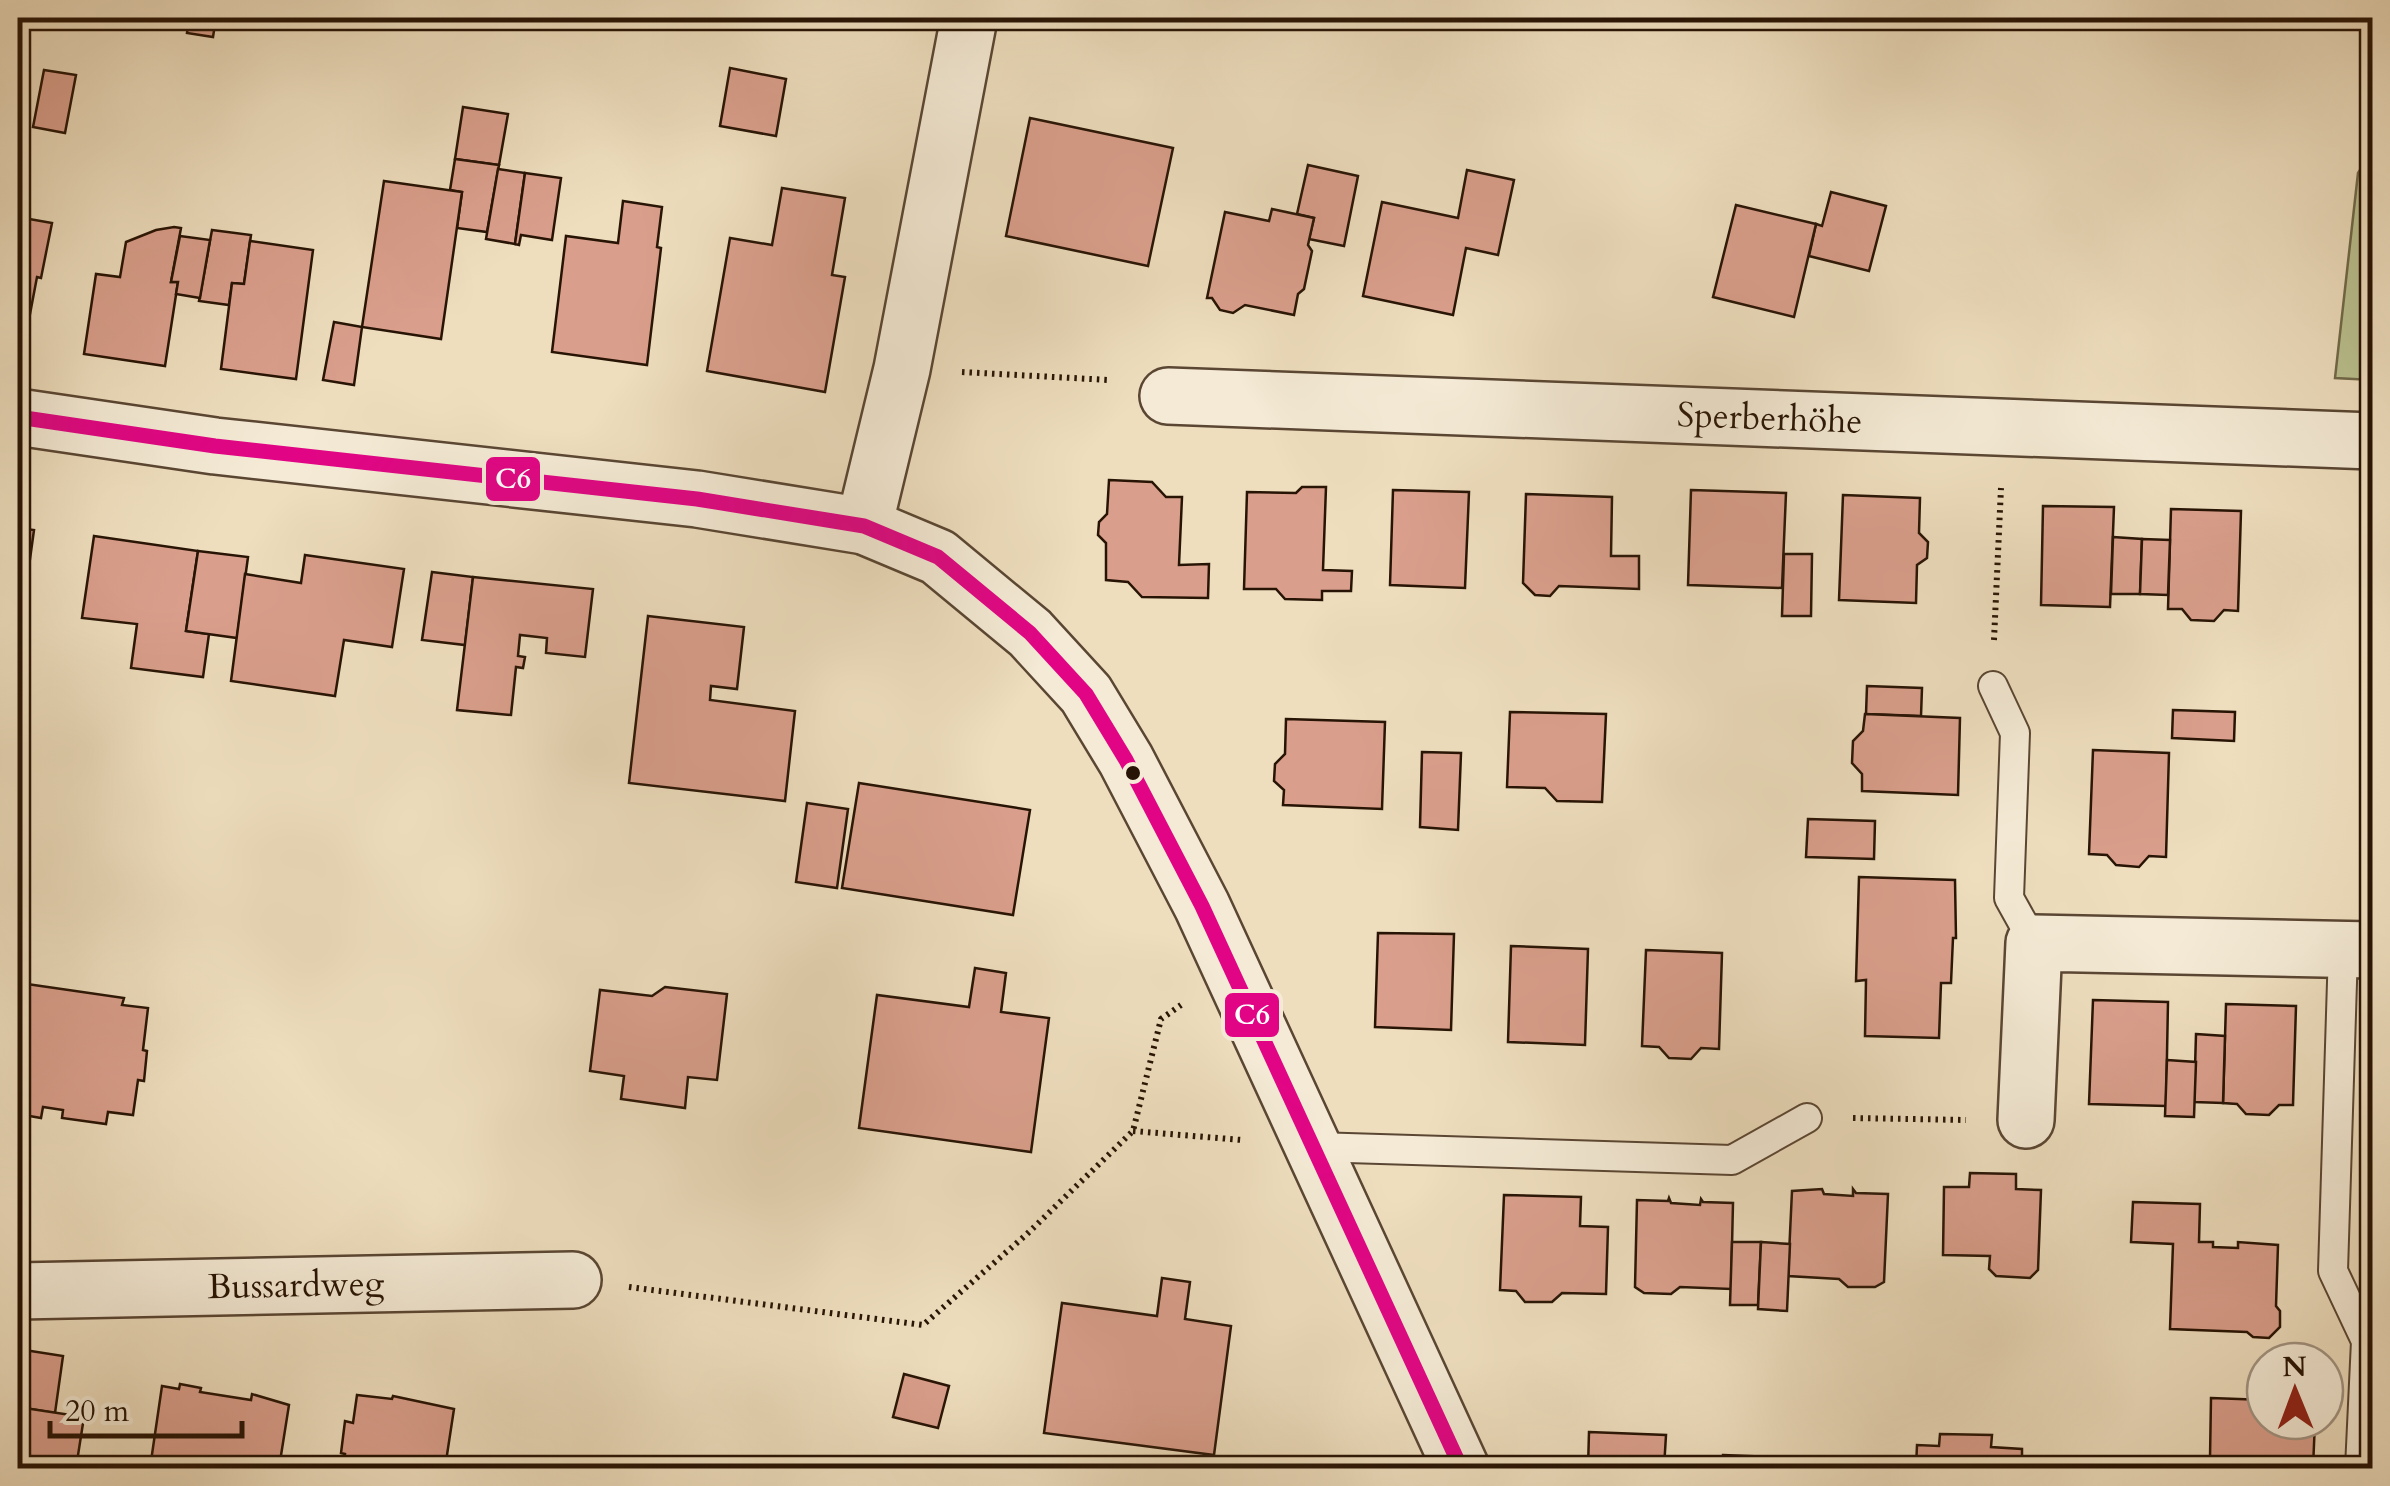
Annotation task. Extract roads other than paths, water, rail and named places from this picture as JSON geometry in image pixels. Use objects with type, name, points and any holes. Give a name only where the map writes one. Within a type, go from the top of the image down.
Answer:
[{"type":"street","points":[[864,526],[902,369],[970,18]]},
{"type":"street","name":"Sperberhöhe","points":[[1168,396],[2372,441]]},
{"type":"street","points":[[18,417],[214,446],[697,499],[864,526],[938,557],[1030,633],[1086,694],[1135,776],[1232,970],[1461,1468]]},
{"type":"street","points":[[2026,1120],[2034,944],[2358,950]]},
{"type":"street","name":"Bussardweg","points":[[18,1291],[573,1280]]},
{"type":"lane","points":[[1992,686],[2015,733],[2009,898],[2034,944]]},
{"type":"lane","points":[[2358,950],[2333,1270],[2366,1342],[2360,1468]]},
{"type":"lane","points":[[1315,1147],[1732,1160],[1807,1118]]}]
